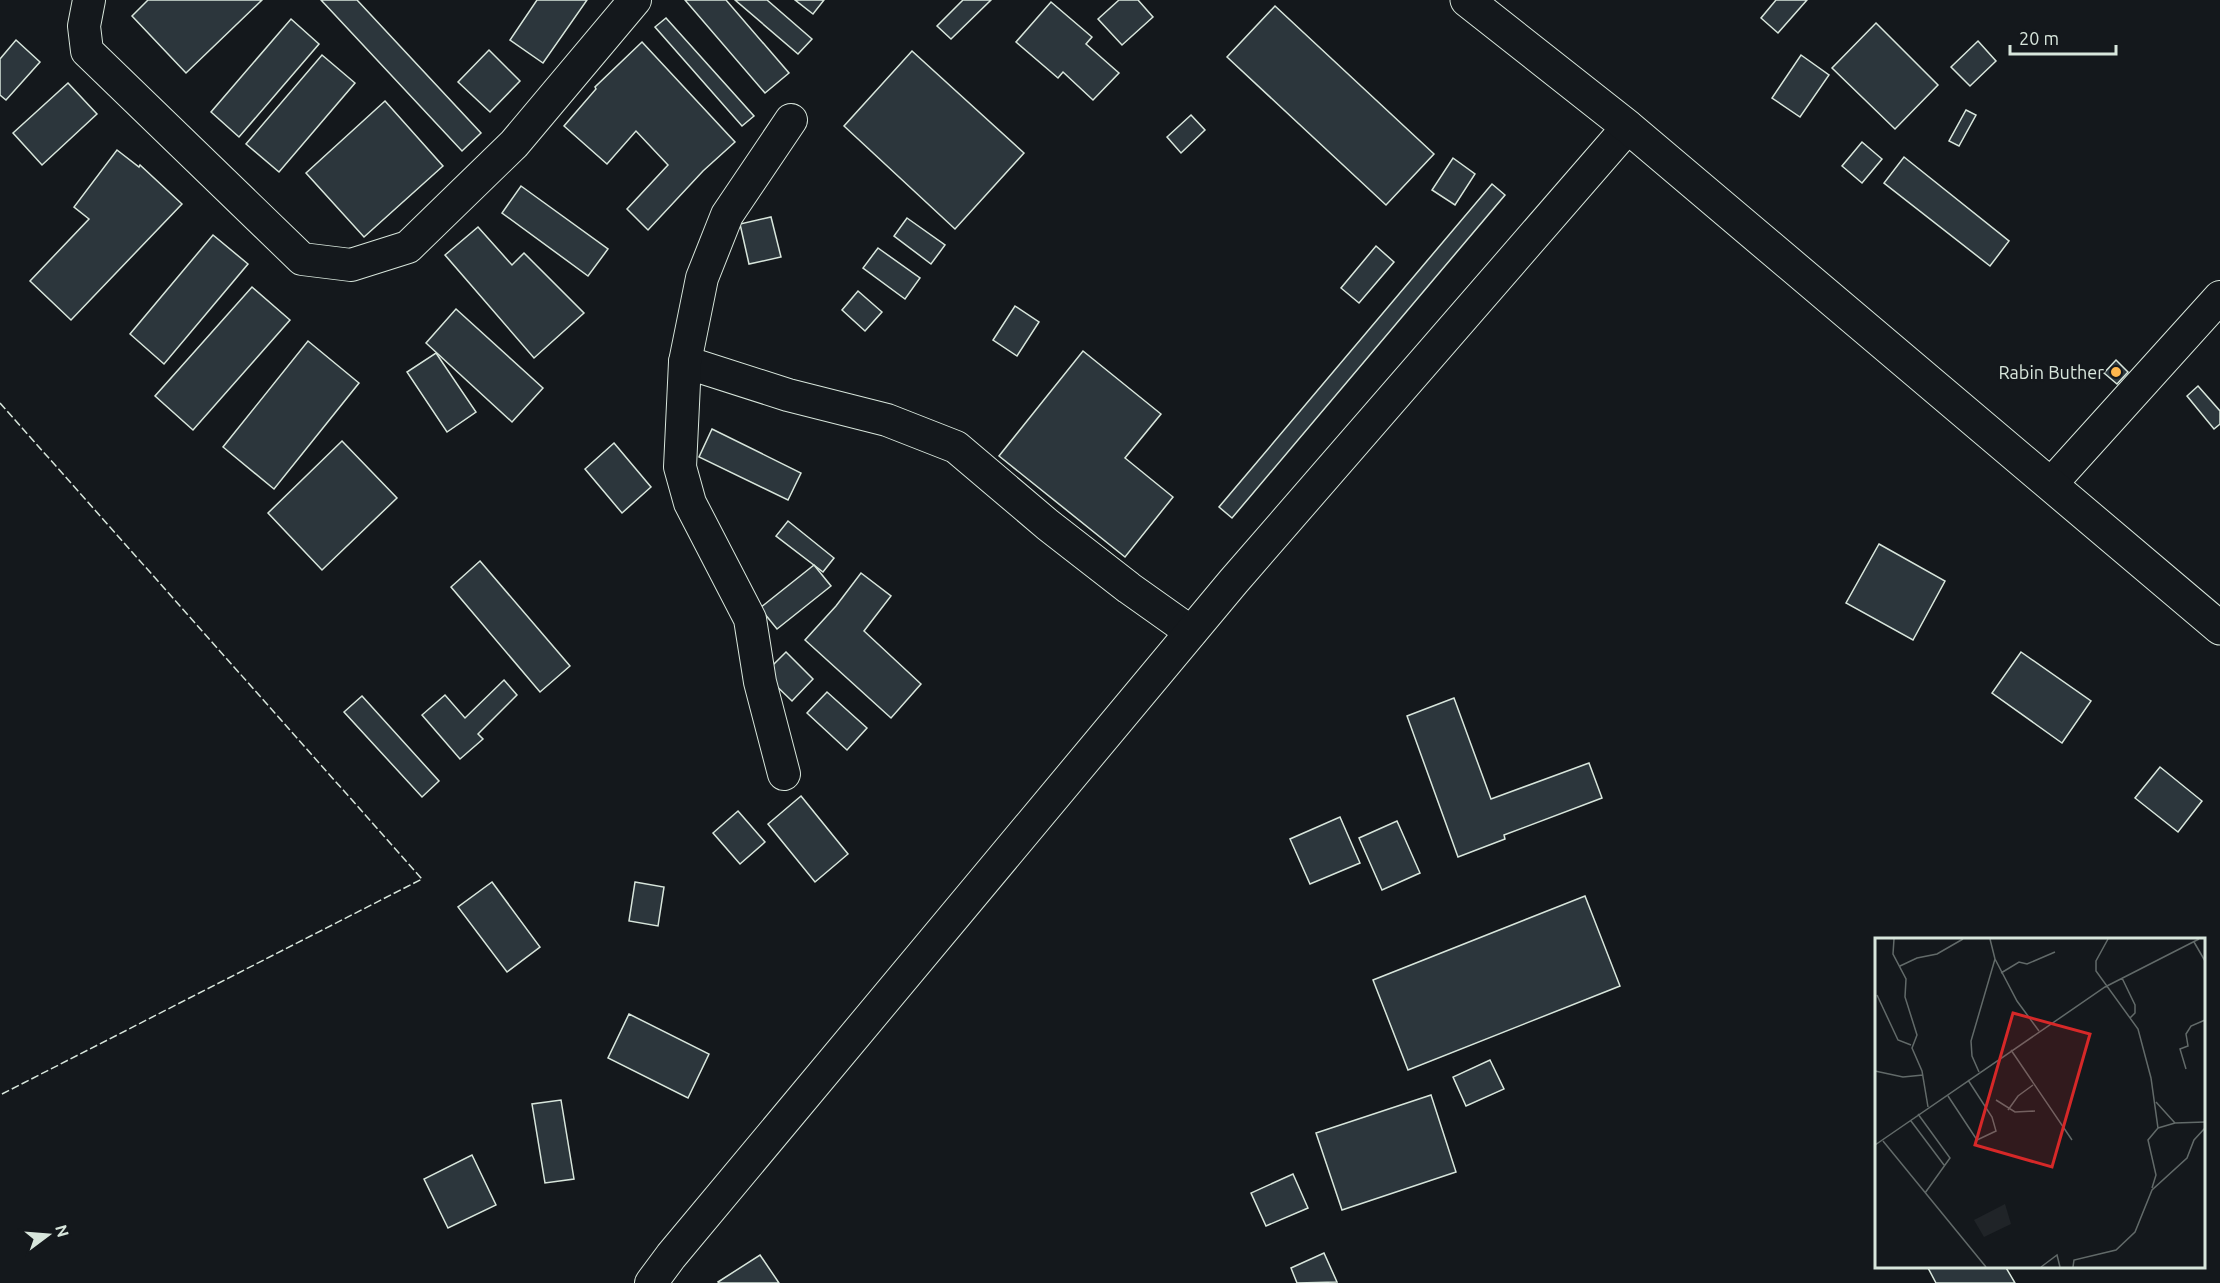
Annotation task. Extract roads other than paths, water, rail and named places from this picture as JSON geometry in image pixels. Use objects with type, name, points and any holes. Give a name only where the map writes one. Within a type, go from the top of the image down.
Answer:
[{"type":"main road","points":[[1467,0],[1628,127],[2220,628]]},
{"type":"street","points":[[89,0],[84,26],[87,51],[302,259],[351,265],[408,247],[514,144],[635,0]]},
{"type":"street","points":[[784,774],[760,682],[750,619],[690,503],[680,467],[685,362],[702,278],[727,215],[791,120]]},
{"type":"street","points":[[651,1283],[1191,632],[1628,127]]},
{"type":"street","points":[[2051,484],[2220,297]]},
{"type":"street","points":[[685,362],[788,395],[887,420],[956,447],[1048,525],[1129,588],[1191,632]]},
{"type":"place","name":"Rabin Buther","points":[[2116,372]]}]
